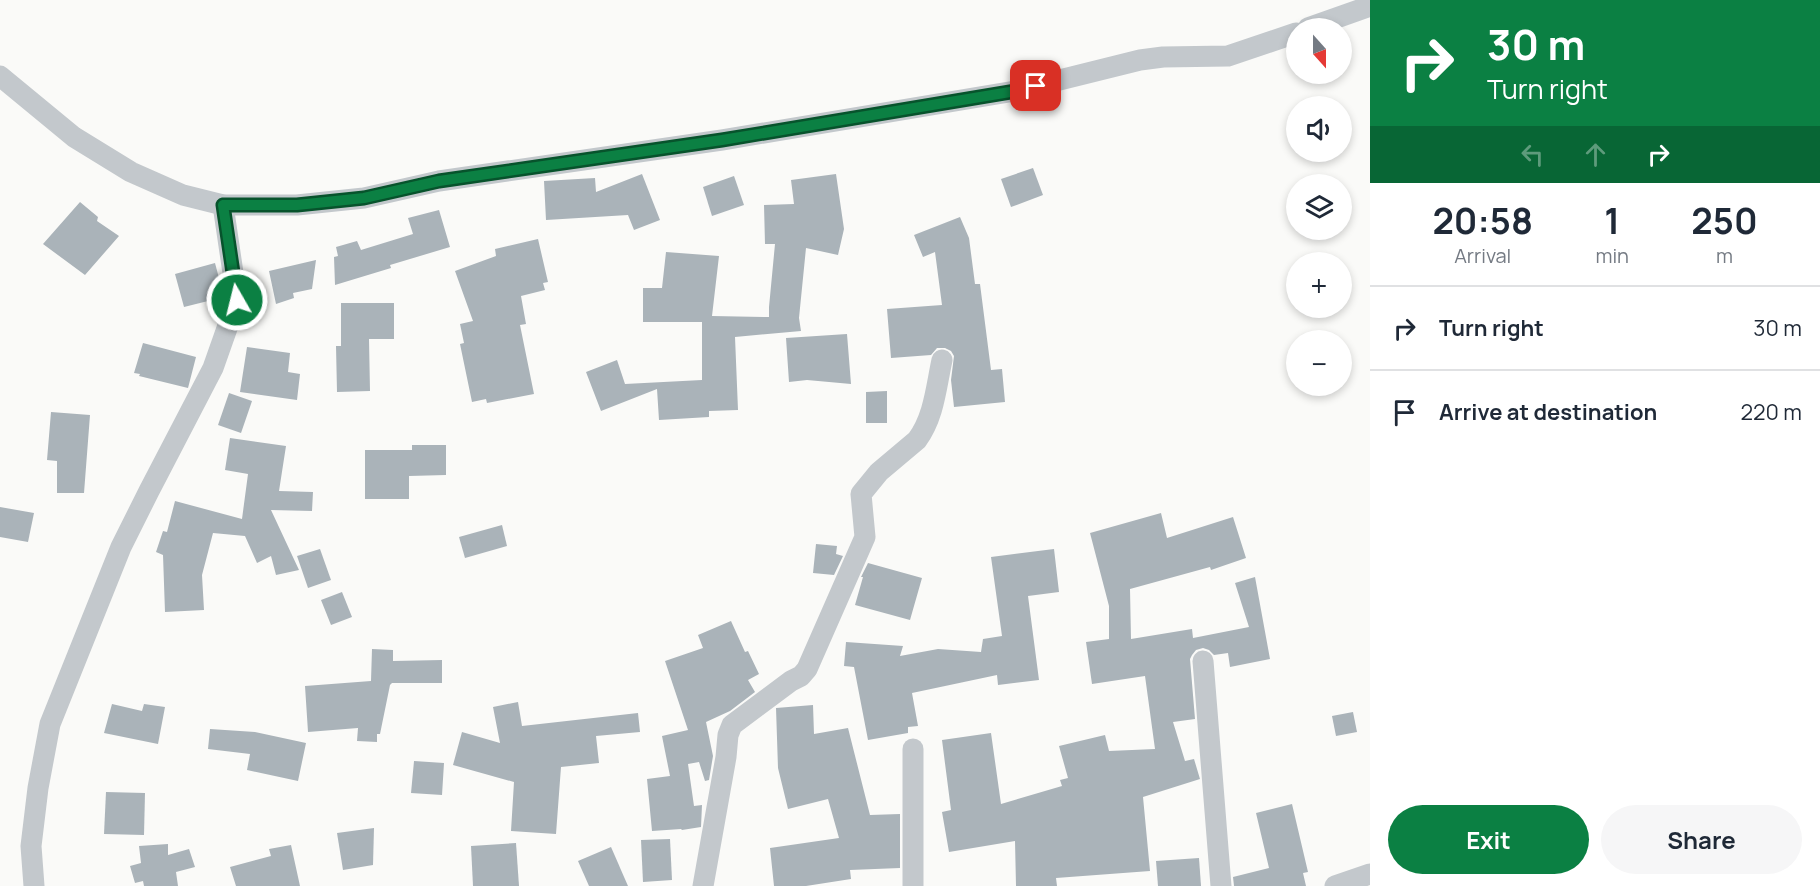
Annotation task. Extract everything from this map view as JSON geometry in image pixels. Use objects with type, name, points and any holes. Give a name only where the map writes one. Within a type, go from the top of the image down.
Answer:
[{"type":"street","points":[[1336,18],[1370,6]]},
{"type":"street","points":[[0,76],[74,137],[131,172],[183,195],[223,205],[297,205],[364,198],[439,181],[722,140],[1016,91],[1140,60],[1163,57],[1227,56],[1286,36]]},
{"type":"street","points":[[34,886],[31,846],[38,788],[50,724],[122,547],[153,481],[213,368],[237,300],[223,205]]},
{"type":"street","points":[[703,886],[728,735],[732,725],[801,676],[807,669],[865,537],[861,495],[879,472],[921,434],[931,412],[942,360]]},
{"type":"street","points":[[1203,661],[1221,886]]},
{"type":"street","points":[[913,749],[913,886]]},
{"type":"street","points":[[1335,886],[1370,874]]},
{"type":"building","points":[[1033,168],[1043,195],[1011,207],[1001,179]]},
{"type":"building","points":[[642,174],[660,220],[634,230],[628,215],[546,220],[544,181],[595,178],[596,192]]},
{"type":"building","points":[[836,174],[844,229],[838,255],[806,248],[799,318],[801,331],[735,337],[738,410],[709,411],[709,417],[659,420],[657,389],[601,411],[586,372],[617,360],[625,384],[702,380],[702,322],[643,322],[643,288],[662,288],[666,252],[719,256],[712,316],[769,317],[775,244],[765,244],[764,205],[794,204],[791,180]]},
{"type":"building","points":[[734,176],[744,205],[712,216],[703,187]]},
{"type":"building","points":[[80,202],[98,217],[97,221],[119,236],[85,275],[43,244]]},
{"type":"building","points":[[439,210],[450,247],[335,285],[334,257],[338,256],[336,247],[357,241],[361,250],[413,234],[408,218]]},
{"type":"building","points":[[960,217],[969,238],[975,284],[980,284],[991,370],[1002,369],[1005,402],[954,407],[951,380],[954,356],[945,348],[937,348],[931,355],[891,358],[887,309],[942,305],[935,252],[923,257],[914,235]]},
{"type":"building","points":[[538,239],[548,282],[543,283],[545,290],[521,296],[526,324],[520,325],[534,394],[487,403],[486,399],[472,402],[460,344],[464,343],[460,324],[473,321],[455,271],[496,256],[495,249]]},
{"type":"building","points":[[316,260],[312,289],[293,293],[294,298],[276,304],[269,271]]},
{"type":"building","points":[[215,263],[224,297],[184,307],[175,274]]},
{"type":"building","points":[[341,303],[394,303],[394,339],[369,339],[370,391],[337,392],[336,346],[341,346]]},
{"type":"building","points":[[847,334],[851,384],[807,380],[789,382],[786,338]]},
{"type":"building","points":[[143,343],[196,357],[188,388],[134,373]]},
{"type":"building","points":[[247,347],[290,353],[288,372],[300,374],[297,400],[240,392]]},
{"type":"building","points":[[887,391],[887,423],[866,423],[866,392]]},
{"type":"building","points":[[229,393],[252,401],[241,433],[218,425]]},
{"type":"building","points":[[51,412],[90,415],[84,493],[57,493],[57,461],[47,460]]},
{"type":"building","points":[[230,438],[286,446],[279,491],[313,492],[312,511],[271,510],[299,570],[276,575],[271,556],[257,563],[245,536],[213,533],[202,575],[204,610],[165,612],[163,555],[156,552],[163,531],[167,532],[175,501],[242,519],[248,474],[225,470]]},
{"type":"building","points":[[412,445],[446,445],[446,475],[409,476],[409,499],[365,499],[365,450],[412,450]]},
{"type":"building","points":[[0,507],[34,513],[28,542],[0,537]]},
{"type":"building","points":[[1161,513],[1167,538],[1233,517],[1246,558],[1211,570],[1210,567],[1130,589],[1131,639],[1192,629],[1193,638],[1249,627],[1235,583],[1255,577],[1270,659],[1230,667],[1228,653],[1214,655],[1203,648],[1196,650],[1192,655],[1190,659],[1195,719],[1173,722],[1185,761],[1194,759],[1200,779],[1143,797],[1150,871],[1056,878],[1057,886],[1016,886],[1015,841],[949,852],[942,812],[951,810],[942,740],[991,733],[1001,804],[1062,786],[1060,780],[1068,778],[1059,746],[1105,735],[1109,751],[1155,749],[1145,676],[1092,684],[1086,642],[1109,639],[1109,606],[1090,533]]},
{"type":"building","points":[[502,525],[507,546],[465,558],[459,537]]},
{"type":"building","points":[[816,544],[837,546],[836,554],[843,556],[834,575],[813,573]]},
{"type":"building","points":[[320,549],[331,580],[308,588],[297,556]]},
{"type":"building","points":[[1054,549],[1059,592],[1028,596],[1039,680],[998,685],[997,675],[912,693],[918,726],[908,727],[908,733],[868,740],[854,667],[844,666],[846,642],[903,646],[900,656],[938,649],[981,652],[983,639],[1002,636],[991,557]]},
{"type":"building","points":[[868,563],[922,578],[910,620],[855,605],[863,577],[861,577]]},
{"type":"building","points":[[342,592],[352,617],[331,625],[321,600]]},
{"type":"building","points":[[731,621],[745,652],[748,651],[759,674],[748,680],[755,692],[730,711],[706,722],[713,756],[709,780],[705,781],[699,762],[688,764],[694,806],[702,805],[701,827],[652,831],[647,779],[670,776],[662,736],[688,730],[665,661],[703,648],[698,635]]},
{"type":"building","points":[[372,649],[393,650],[393,661],[442,660],[442,683],[392,683],[380,734],[377,734],[377,742],[357,741],[358,728],[308,732],[305,686],[371,681]]},
{"type":"building","points":[[518,702],[522,726],[638,713],[640,732],[596,736],[599,763],[561,767],[556,834],[511,831],[514,782],[453,765],[462,732],[500,743],[493,707]]},
{"type":"building","points":[[112,704],[142,711],[144,704],[165,707],[158,744],[104,733]]},
{"type":"building","points":[[813,705],[814,734],[848,728],[870,815],[900,814],[900,868],[850,870],[851,879],[806,886],[774,886],[770,848],[839,838],[828,799],[788,809],[778,768],[776,708]]},
{"type":"building","points":[[1353,712],[1357,732],[1336,736],[1332,716]]},
{"type":"building","points":[[210,729],[255,732],[306,743],[298,781],[247,770],[250,754],[208,749]]},
{"type":"building","points":[[414,761],[444,763],[442,795],[411,793]]},
{"type":"building","points":[[106,792],[145,793],[144,835],[104,834]]},
{"type":"building","points":[[1292,804],[1308,872],[1303,873],[1306,886],[1234,886],[1233,877],[1269,868],[1256,813]]},
{"type":"building","points":[[374,828],[373,865],[343,870],[337,833]]},
{"type":"building","points":[[670,839],[672,880],[643,882],[641,840]]},
{"type":"building","points":[[516,843],[519,886],[473,886],[471,846]]},
{"type":"building","points":[[168,844],[168,855],[189,849],[195,867],[176,872],[178,886],[144,886],[143,881],[135,883],[130,866],[141,863],[139,846]]},
{"type":"building","points":[[291,845],[300,886],[236,886],[230,867],[271,856],[269,849]]},
{"type":"building","points":[[611,847],[628,886],[589,886],[578,861]]},
{"type":"building","points":[[1199,858],[1201,886],[1158,886],[1156,861]]},
{"type":"route","points":[[237,300],[223,205],[297,205],[364,198],[439,181],[722,140],[1036,86]]}]
